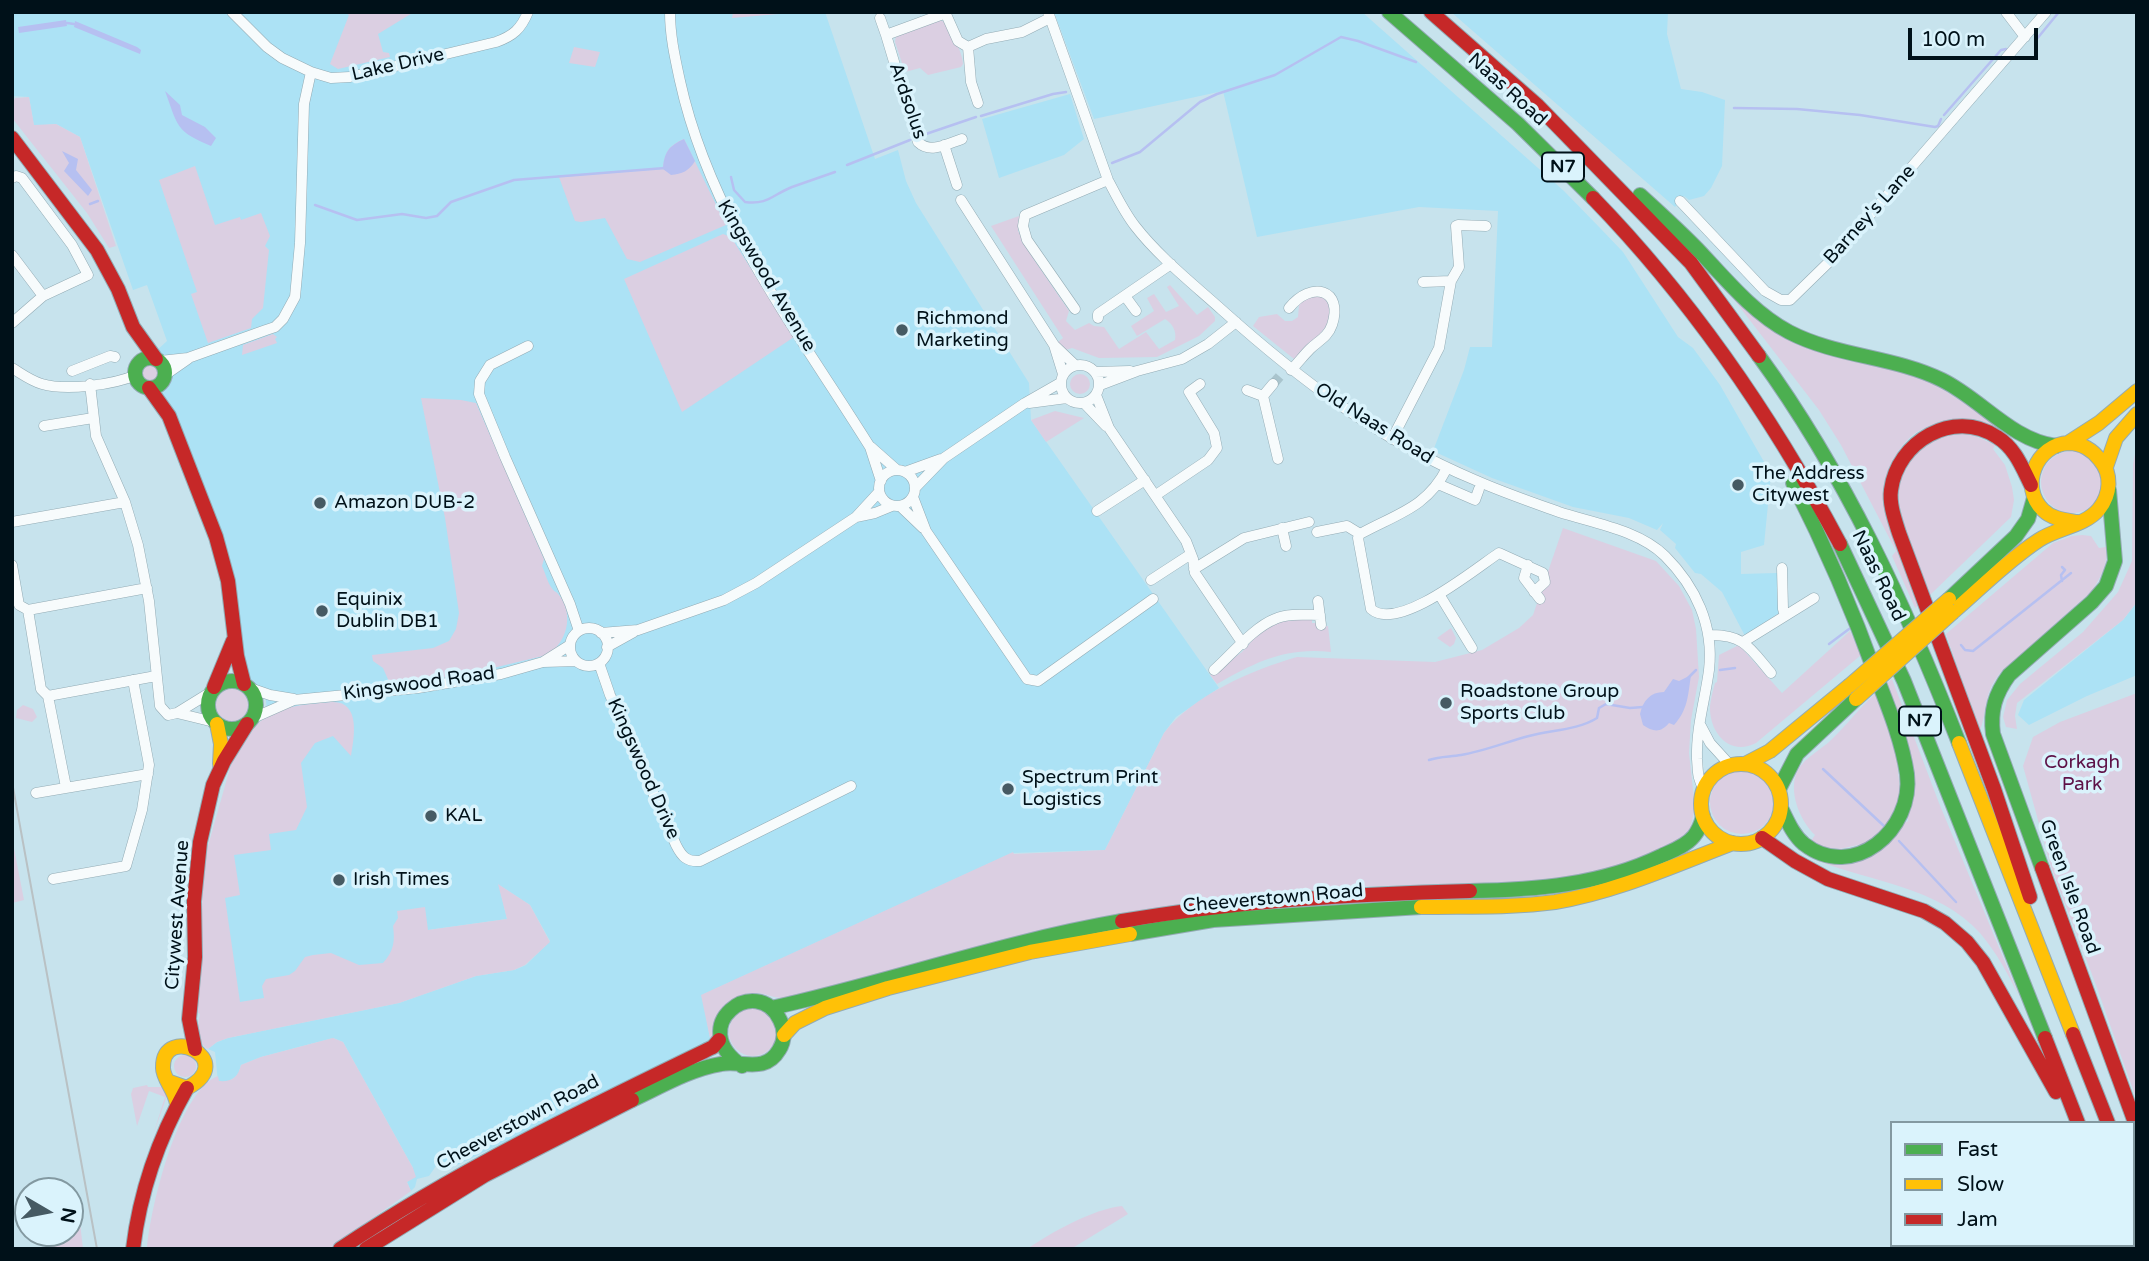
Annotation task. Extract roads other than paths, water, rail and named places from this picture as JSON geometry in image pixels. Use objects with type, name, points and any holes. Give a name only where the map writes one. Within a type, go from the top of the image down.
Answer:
[{"type":"main road","name":"Naas Road","points":[[1389,12],[1514,120],[1576,181],[1664,279],[1763,413],[1828,520],[1893,651],[2075,1121]]},
{"type":"main road","name":"Naas Road","points":[[1432,12],[1537,105],[1691,263],[1793,403],[1856,509],[1937,687],[2107,1121]]},
{"type":"main road","name":"N7","points":[[1537,105],[1671,221],[1741,295],[1778,325],[1822,347],[1938,379],[1972,398],[2026,439],[2042,445],[2062,445]]},
{"type":"main road","points":[[12,138],[97,250],[158,373],[169,416],[216,537],[228,581],[234,636],[246,686],[256,703],[249,722],[229,729],[216,723],[207,707],[234,636]]},
{"type":"main road","points":[[133,327],[136,372],[140,384],[158,373]]},
{"type":"main road","name":"N7","points":[[1713,345],[1781,460],[1828,552],[1882,692],[1905,768],[1908,790],[1905,809],[1899,821],[1879,844],[1861,854],[1837,856],[1813,849],[1793,833],[1782,808]]},
{"type":"main road","points":[[136,372],[144,359],[158,373]]},
{"type":"main road","points":[[1951,606],[2016,537],[2028,519],[2035,466],[2047,451],[2106,419],[2137,391]]},
{"type":"main road","points":[[2106,467],[2113,440],[2137,414]]},
{"type":"main road","name":"N7","points":[[2032,491],[2013,452],[1998,439],[1977,429],[1951,427],[1925,434],[1917,440],[1895,470],[1891,491],[1899,533],[1994,789],[2091,1081]]},
{"type":"main road","points":[[1745,764],[1766,772],[1779,789],[1782,808],[1775,826],[1762,838],[1743,844],[1732,843],[1712,831],[1703,817],[1701,805],[1704,789],[1714,774],[1730,765],[1745,764],[1758,759],[1770,751],[1853,692],[1951,606],[2037,540],[2100,509],[2109,490],[2106,467],[2091,449],[2062,445]]},
{"type":"main road","name":"Green Isle Road","points":[[2109,490],[2115,561],[2106,586],[2092,602],[2009,676],[1999,688],[1991,718],[1993,734],[2134,1121]]},
{"type":"main road","points":[[2032,491],[2040,509],[2051,517],[2063,522],[2094,523],[2112,536]]},
{"type":"main road","points":[[212,691],[222,682],[230,681],[246,686]]},
{"type":"main road","points":[[1779,789],[1797,754],[1853,692]]},
{"type":"main road","name":"Citywest Avenue","points":[[195,1049],[189,1038],[188,1025],[195,961],[194,900],[205,816],[220,768],[249,722]]},
{"type":"main road","name":"Citywest Avenue","points":[[216,723],[221,744],[220,768]]},
{"type":"main road","name":"Cheeverstown Road","points":[[340,1249],[420,1197],[489,1158],[560,1120],[713,1047],[719,1040],[723,1018],[739,1004],[750,1001],[771,1008],[821,997],[1003,946],[1217,905],[1387,893],[1546,888],[1588,880],[1622,872],[1676,849],[1693,837],[1703,817]]},
{"type":"main road","name":"N7","points":[[1762,838],[1795,861],[1828,879],[1924,911],[1945,923],[1967,942],[1983,962],[2075,1121]]},
{"type":"main road","name":"Cheeverstown Road","points":[[366,1249],[439,1201],[540,1145],[703,1069],[732,1063],[760,1066],[776,1055],[782,1046],[784,1035],[795,1023],[825,1008],[888,988],[1030,952],[1213,920],[1415,907],[1554,902],[1592,894],[1656,873],[1732,843]]},
{"type":"main road","points":[[771,1008],[783,1024],[784,1035]]},
{"type":"main road","name":"Citywest Avenue","points":[[177,1047],[188,1025]]},
{"type":"main road","points":[[719,1040],[727,1056],[743,1066]]},
{"type":"main road","points":[[133,1249],[144,1185],[177,1104],[187,1088],[198,1083],[204,1072],[203,1059],[189,1046],[177,1047],[164,1059],[164,1074],[175,1091],[177,1104]]},
{"type":"main road","points":[[170,1082],[187,1088]]},
{"type":"street","name":"Lake Drive","points":[[232,12],[282,58],[311,72],[340,78],[496,43],[512,37],[528,12]]},
{"type":"street","name":"Kingswood Avenue","points":[[670,12],[671,38],[683,95],[716,193],[754,263],[870,447],[880,486]]},
{"type":"street","points":[[2006,12],[2025,37]]},
{"type":"street","name":"Barney's Lane","points":[[1680,201],[1765,291],[1775,298],[1790,300],[1830,261],[2046,12]]},
{"type":"street","points":[[886,35],[946,13],[958,41],[968,47]]},
{"type":"street","points":[[968,47],[986,39],[1021,32],[1049,15]]},
{"type":"street","name":"Old Naas Road","points":[[1049,15],[1108,180],[1134,225],[1171,264],[1287,371],[1392,439],[1447,468],[1559,512],[1620,531],[1662,553],[1692,587],[1709,635],[1709,671],[1696,746],[1699,781],[1704,789]]},
{"type":"street","name":"Ardsolus","points":[[880,18],[918,142],[924,148],[962,139]]},
{"type":"street","points":[[968,47],[971,82],[978,103]]},
{"type":"street","points":[[158,373],[188,358],[275,327],[291,308],[295,297],[300,243],[304,104],[311,72]]},
{"type":"street","name":"Ardsolus","points":[[944,145],[957,185]]},
{"type":"street","points":[[12,178],[22,178],[72,245],[88,275],[43,296],[12,323]]},
{"type":"street","points":[[1075,309],[1027,240],[1023,226],[1025,215],[1108,180]]},
{"type":"street","points":[[961,200],[1054,345],[1075,365],[1086,365],[1095,372],[1100,385],[1096,395],[1084,403],[1067,398],[1026,403]]},
{"type":"street","points":[[1392,439],[1439,348],[1451,281],[1459,267],[1455,226],[1486,226]]},
{"type":"street","points":[[12,256],[43,296]]},
{"type":"street","points":[[1098,317],[1098,314],[1171,264]]},
{"type":"street","points":[[1423,282],[1451,281]]},
{"type":"street","points":[[1287,371],[1329,332],[1334,314],[1332,299],[1328,294],[1315,290],[1298,296],[1289,308]]},
{"type":"street","points":[[1125,296],[1136,311]]},
{"type":"street","points":[[1100,385],[1137,371],[1182,359],[1208,344],[1236,322]]},
{"type":"street","points":[[1054,345],[1067,398]]},
{"type":"street","points":[[527,346],[490,365],[480,381],[479,394],[570,604],[579,631]]},
{"type":"street","points":[[72,371],[83,369],[110,356],[115,358]]},
{"type":"street","points":[[856,517],[908,503],[914,492],[944,458],[1062,378],[1075,365]]},
{"type":"street","points":[[12,368],[44,384],[59,387],[120,382],[136,372]]},
{"type":"street","points":[[83,369],[96,436],[125,502],[138,545],[147,588],[160,706],[168,715],[177,713],[212,691]]},
{"type":"street","points":[[1095,372],[1137,371]]},
{"type":"street","points":[[1156,495],[1208,460],[1217,448],[1214,433],[1189,392],[1200,384]]},
{"type":"street","points":[[1263,397],[1273,384]]},
{"type":"street","points":[[1247,390],[1263,397]]},
{"type":"street","points":[[1096,395],[1110,428],[1186,541],[1194,569],[1243,644]]},
{"type":"street","points":[[1263,397],[1278,459]]},
{"type":"street","points":[[1084,403],[1110,428]]},
{"type":"street","points":[[44,426],[93,418]]},
{"type":"street","name":"Kingswood Avenue","points":[[870,447],[901,471]]},
{"type":"street","points":[[638,630],[601,633],[591,628],[579,631],[571,639],[572,657],[587,666],[598,663],[603,659],[607,648],[638,630],[724,600],[756,583],[856,517],[880,486],[885,475],[944,458]]},
{"type":"street","points":[[1447,468],[1438,484],[1407,512],[1360,534],[1358,538],[1369,605],[1374,611],[1385,615],[1411,607],[1466,578],[1499,554],[1528,565],[1544,573],[1545,577],[1537,596],[1524,579],[1528,565]]},
{"type":"street","points":[[901,471],[912,478],[926,531]]},
{"type":"street","points":[[1097,511],[1145,480]]},
{"type":"street","points":[[1438,484],[1475,500],[1479,489]]},
{"type":"street","points":[[880,486],[883,500],[896,506],[926,531],[1027,679],[1038,681],[1153,599]]},
{"type":"street","points":[[12,522],[125,502]]},
{"type":"street","points":[[1194,569],[1244,538],[1309,522]]},
{"type":"street","points":[[1317,531],[1348,526],[1360,534]]},
{"type":"street","points":[[1282,528],[1286,546]]},
{"type":"street","points":[[1151,580],[1191,554]]},
{"type":"street","points":[[12,565],[19,605],[28,610],[147,588]]},
{"type":"street","points":[[1782,568],[1783,609],[1786,616]]},
{"type":"street","points":[[1439,594],[1472,648]]},
{"type":"street","points":[[1743,642],[1814,598]]},
{"type":"street","points":[[1214,670],[1262,626],[1275,618],[1287,615],[1320,620],[1318,601]]},
{"type":"street","points":[[28,610],[41,689],[48,696],[66,787]]},
{"type":"street","points":[[601,633],[607,648]]},
{"type":"street","points":[[1709,635],[1731,636],[1743,642],[1771,673]]},
{"type":"street","name":"Kingswood Road","points":[[543,662],[570,645]]},
{"type":"street","name":"Kingswood Road","points":[[246,686],[270,695],[294,699],[442,684],[501,674],[543,662],[576,661]]},
{"type":"street","name":"Kingswood Drive","points":[[598,663],[676,845],[687,860],[701,861],[851,786]]},
{"type":"street","points":[[48,696],[156,676]]},
{"type":"street","points":[[53,879],[126,866],[142,810],[149,765],[133,680]]},
{"type":"street","name":"Kingswood Road","points":[[249,722],[294,699]]},
{"type":"street","points":[[177,713],[216,723]]},
{"type":"street","points":[[1699,722],[1704,735],[1730,765]]},
{"type":"street","points":[[36,793],[148,774]]},
{"type":"waterway","points":[[2036,40],[2059,12]]},
{"type":"waterway","points":[[67,23],[74,24]]},
{"type":"waterway","points":[[1112,163],[1140,152],[1200,102],[1275,75],[1341,37],[1416,62]]},
{"type":"waterway","points":[[1944,115],[2001,50],[2006,49]]},
{"type":"waterway","points":[[981,116],[1066,92]]},
{"type":"waterway","points":[[1734,108],[1797,109],[1860,115],[1935,127],[1941,119]]},
{"type":"waterway","points":[[923,135],[976,117]]},
{"type":"waterway","points":[[847,165],[910,140]]},
{"type":"waterway","points":[[315,205],[357,220],[402,214],[426,218],[437,216],[451,202],[514,180],[665,168]]},
{"type":"waterway","points":[[731,177],[734,190],[745,202],[753,203],[765,201],[792,187],[835,172]]},
{"type":"waterway","points":[[90,204],[98,201]]},
{"type":"waterway","points":[[2062,567],[2065,570],[2061,575],[2062,581]]},
{"type":"waterway","points":[[1961,645],[1965,650],[1973,651],[2071,573]]},
{"type":"waterway","points":[[1829,644],[1849,629]]},
{"type":"waterway","points":[[1720,670],[1735,668]]},
{"type":"waterway","points":[[1688,678],[1696,670]]},
{"type":"waterway","points":[[1429,760],[1457,756],[1581,725],[1597,718],[1599,708],[1606,704],[1643,707]]},
{"type":"waterway","points":[[1823,769],[1884,826]]},
{"type":"waterway","points":[[1899,841],[1956,902]]},
{"type":"tunnel","points":[[1273,384],[1280,376]]},
{"type":"tram line","points":[[12,782],[97,1249]]},
{"type":"place","name":"Richmond Marketing","points":[[902,330]]},
{"type":"place","name":"The Address Citywest","points":[[1738,485]]},
{"type":"place","name":"Amazon DUB-2","points":[[320,503]]},
{"type":"place","name":"Equinix Dublin DB1","points":[[322,611]]},
{"type":"place","name":"Roadstone Group Sports Club","points":[[1446,703]]},
{"type":"place","name":"Spectrum Print Logistics","points":[[1008,789]]},
{"type":"place","name":"KAL","points":[[431,816]]},
{"type":"place","name":"Irish Times","points":[[339,880]]},
{"type":"park label","name":"Corkagh Park","points":[[2082,774]]}]
